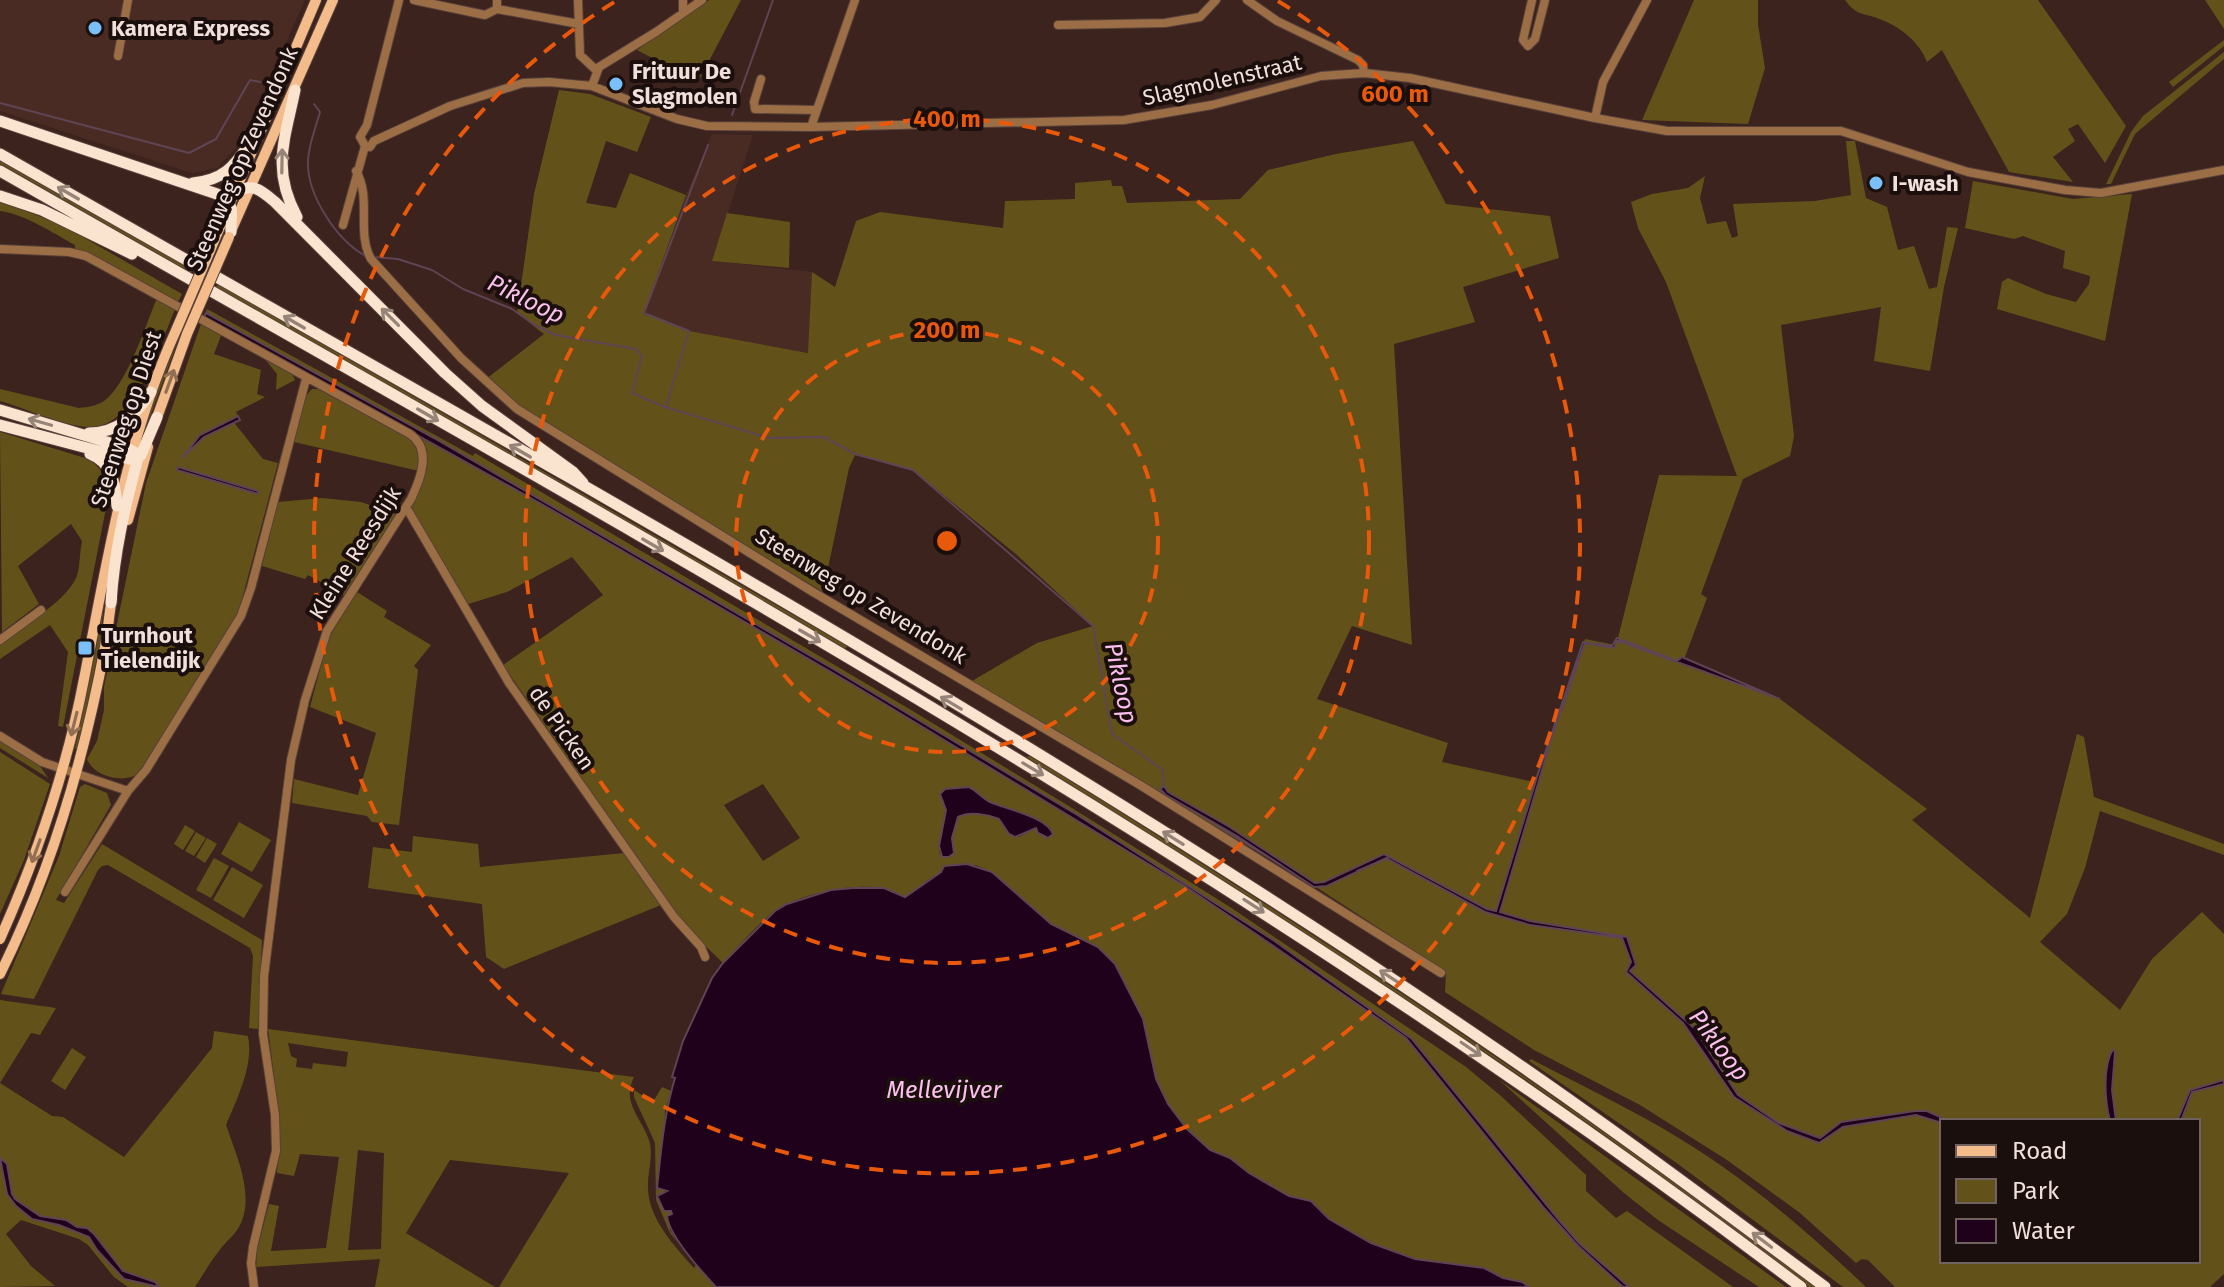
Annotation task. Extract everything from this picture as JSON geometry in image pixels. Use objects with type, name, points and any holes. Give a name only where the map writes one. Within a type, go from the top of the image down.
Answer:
[{"type":"highway","points":[[295,90],[283,140],[281,165],[286,193],[303,229]]},
{"type":"highway","points":[[0,121],[217,194],[233,198],[251,186],[268,195],[445,373],[482,406],[573,472],[588,490]]},
{"type":"highway","points":[[189,183],[211,181],[225,173],[238,161],[261,129]]},
{"type":"highway","points":[[0,154],[878,659],[1239,880],[1410,990],[1568,1099],[1825,1287]]},
{"type":"highway","points":[[0,171],[872,672],[1243,898],[1510,1076],[1717,1223],[1801,1287]]},
{"type":"highway","points":[[0,196],[42,210],[133,255],[167,266]]},
{"type":"highway","points":[[226,233],[233,198]]},
{"type":"highway","points":[[80,433],[98,433],[121,425],[139,410],[151,392]]},
{"type":"highway","points":[[0,410],[80,433],[133,456]]},
{"type":"highway","points":[[0,425],[79,448],[133,456],[141,455],[157,417]]},
{"type":"highway","points":[[79,448],[100,458],[107,466],[115,485],[117,506]]},
{"type":"highway","points":[[111,603],[118,536],[133,456]]},
{"type":"main road","name":"Steenweg op Zevendonk","points":[[233,198],[316,0]]},
{"type":"main road","name":"Steenweg op Zevendonk","points":[[182,331],[295,90],[333,0]]},
{"type":"main road","name":"Steenweg op Diest","points":[[0,939],[40,840],[61,768],[85,679],[117,506],[151,392],[182,331]]},
{"type":"main road","name":"Steenweg op Diest","points":[[0,974],[46,865],[76,772],[105,647],[130,512],[182,331]]},
{"type":"street","points":[[118,56],[128,0]]},
{"type":"street","points":[[343,225],[356,171],[368,141],[367,125],[399,0]]},
{"type":"street","points":[[414,0],[485,15],[497,5],[579,24]]},
{"type":"street","points":[[578,0],[580,55],[588,66],[596,70]]},
{"type":"street","points":[[683,0],[683,13]]},
{"type":"street","points":[[592,86],[596,70],[702,0]]},
{"type":"street","points":[[811,127],[855,0]]},
{"type":"street","points":[[1058,25],[1165,23],[1200,17],[1216,0]]},
{"type":"street","points":[[1247,0],[1277,21],[1358,60],[1363,65],[1364,73]]},
{"type":"street","points":[[1532,0],[1523,40],[1528,46],[1535,39],[1545,0]]},
{"type":"street","points":[[1595,118],[1603,82],[1647,0]]},
{"type":"street","name":"Slagmolenstraat","points":[[368,141],[450,106],[523,83],[592,86],[677,119],[707,126],[811,127],[1124,120],[1212,105],[1321,76],[1364,73],[1394,75],[1667,131],[1841,131],[1968,172],[2065,190],[2101,193],[2224,170]]},
{"type":"street","points":[[761,79],[755,109],[816,110]]},
{"type":"street","name":"Steenweg op Zevendonk","points":[[356,171],[363,197],[365,246],[371,259],[461,358],[517,409],[813,592],[1140,785],[1441,973]]},
{"type":"street","name":"Kleine Reesdijk","points":[[0,249],[69,252],[86,256],[418,440],[423,452],[420,475],[406,507],[327,631],[305,700],[291,760],[264,976],[263,1034],[275,1115],[276,1151],[253,1247],[254,1287]]},
{"type":"street","points":[[65,892],[128,791],[146,770],[241,616],[255,575],[306,379]]},
{"type":"street","name":"de Picken","points":[[406,507],[509,683],[674,917],[701,947],[705,957]]},
{"type":"street","points":[[0,640],[41,610]]},
{"type":"street","points":[[0,736],[28,755],[128,791]]},
{"type":"shaded area","points":[[0,0],[305,0],[243,140],[217,168],[192,173],[0,111]]},
{"type":"shaded area","points":[[712,134],[753,135],[712,261],[812,272],[809,353],[689,331],[644,313],[686,195]]},
{"type":"green space","points":[[709,0],[741,0],[698,82],[637,50]]},
{"type":"green space","points":[[1694,0],[1758,0],[1758,25],[1765,68],[1748,124],[1642,120]]},
{"type":"green space","points":[[1845,0],[2038,0],[2126,126],[2105,163],[2078,124],[2068,129],[2075,141],[2053,157],[2073,182],[2009,172],[1942,50],[1927,62],[1915,42],[1903,32],[1882,20],[1858,12]]},
{"type":"green space","points":[[2205,0],[2224,0],[2224,29]]},
{"type":"green space","points":[[2224,40],[2224,46],[2173,87],[2169,82]]},
{"type":"green space","points":[[2224,52],[2224,59],[2135,134],[2111,184],[2106,184],[2131,132],[2143,116]]},
{"type":"green space","points":[[559,90],[590,94],[651,117],[637,152],[606,141],[586,203],[616,208],[630,173],[686,195],[644,313],[689,331],[808,353],[812,272],[835,287],[856,221],[880,212],[1003,228],[1005,201],[1075,199],[1075,183],[1111,180],[1112,186],[1122,186],[1127,203],[1240,199],[1268,170],[1413,141],[1446,204],[1550,216],[1559,258],[1463,287],[1475,322],[1394,344],[1412,645],[1352,626],[1317,699],[1448,743],[1442,762],[1534,782],[1585,639],[1615,645],[1618,638],[1659,475],[1737,476],[1666,282],[1638,228],[1631,202],[1652,194],[1688,188],[1705,176],[1700,198],[1707,224],[1726,221],[1732,238],[1738,236],[1733,204],[1815,201],[1851,195],[1846,141],[1855,141],[1866,198],[1887,207],[1898,250],[1914,246],[1929,289],[1937,287],[1947,227],[1958,228],[1944,287],[1930,371],[1874,361],[1881,307],[1781,325],[1794,436],[1790,456],[1743,479],[1701,594],[1707,598],[1683,662],[1780,699],[1927,809],[1912,820],[2030,918],[2077,734],[2084,737],[2094,797],[2224,844],[2224,855],[2100,811],[2085,868],[2067,914],[2040,942],[2120,1010],[2152,959],[2202,912],[2224,934],[2224,1274],[2210,1287],[1895,1287],[1868,1260],[1862,1259],[1856,1263],[1800,1213],[1727,1160],[1640,1105],[1534,1050],[1445,992],[1446,972],[1310,883],[972,681],[1037,643],[1093,626],[1017,555],[913,470],[855,455],[849,468],[823,592],[529,414],[486,379],[544,334],[517,313],[534,194]]},
{"type":"green space","points":[[0,160],[192,270],[191,273],[0,164]]},
{"type":"green space","points":[[1973,181],[2073,199],[2132,194],[2105,341],[1997,309],[2002,282],[2008,278],[2046,294],[2076,302],[2089,284],[2090,276],[2063,268],[2065,251],[2023,236],[2014,239],[1965,228]]},
{"type":"green space","points":[[0,201],[62,225],[182,294],[178,302],[75,250],[75,245],[39,225],[0,211]]},
{"type":"green space","points":[[727,213],[790,222],[789,268],[712,261]]},
{"type":"green space","points":[[218,284],[847,646],[845,650],[216,287]]},
{"type":"green space","points":[[157,298],[176,307],[155,360],[133,398],[120,414],[106,424],[90,427],[68,424],[0,401],[0,389],[79,408],[104,401],[128,368]]},
{"type":"green space","points":[[207,309],[473,456],[475,453],[911,710],[1230,907],[1466,1067],[1586,1175],[1586,1191],[1616,1218],[1627,1211],[1733,1287],[1529,1287],[1484,1268],[1415,1259],[1371,1243],[1329,1219],[1311,1201],[1289,1196],[1230,1158],[1210,1150],[1187,1129],[1168,1104],[1156,1079],[1143,1019],[1129,992],[992,872],[976,865],[956,865],[905,897],[882,888],[856,887],[795,900],[772,913],[723,963],[682,923],[503,665],[603,595],[572,557],[507,592],[465,605],[411,508],[426,463],[425,445],[420,436],[204,317]],"holes":[[[763,784],[800,838],[763,861],[724,805]],[[985,800],[1020,812],[1051,828],[1047,838],[1036,828],[1019,837],[1006,830],[999,819],[967,814],[958,817],[952,838],[954,853],[949,857],[939,853],[946,806]]]},
{"type":"green space","points":[[202,321],[222,333],[214,354],[261,370],[257,394],[265,397],[236,412],[238,416],[232,420],[263,459],[278,463],[237,618],[138,774],[124,778],[109,777],[95,770],[87,759],[97,741],[104,710],[104,687],[146,483]]},
{"type":"green space","points":[[181,332],[139,447],[148,412]]},
{"type":"green space","points":[[264,358],[291,372],[295,380],[276,390],[277,374]]},
{"type":"green space","points":[[312,389],[322,389],[410,437],[420,450],[419,471],[294,442],[305,397]]},
{"type":"green space","points":[[0,432],[85,458],[98,467],[105,478],[106,508],[63,727],[58,726],[68,652],[50,625],[0,659],[0,643],[67,592],[78,572],[82,541],[71,524],[18,566],[39,604],[2,632]]},
{"type":"green space","points":[[322,498],[361,502],[396,514],[344,595],[308,575],[305,579],[262,566],[278,502]]},
{"type":"green space","points":[[103,589],[100,644],[78,749],[75,749],[97,644]]},
{"type":"green space","points":[[357,592],[387,611],[384,617],[431,645],[414,666],[418,670],[399,825],[372,822],[367,816],[292,803],[294,779],[358,795],[376,733],[310,707],[328,639]]},
{"type":"green space","points":[[0,741],[40,766],[48,778],[0,748]]},
{"type":"green space","points":[[0,752],[50,784],[24,860],[0,914]]},
{"type":"green space","points":[[1030,756],[1330,946],[1527,1078],[1815,1287],[1809,1287],[1649,1167],[1485,1052],[1257,902],[1026,757]]},
{"type":"green space","points":[[85,784],[107,793],[111,805],[56,900],[64,903],[102,844],[262,940],[259,1029],[249,1028],[253,956],[250,948],[108,865],[98,870],[34,999],[1,994],[59,856],[80,787]]},
{"type":"green space","points":[[239,822],[271,840],[252,872],[221,854]]},
{"type":"green space","points":[[185,825],[195,831],[183,850],[174,844]]},
{"type":"green space","points":[[196,832],[206,838],[194,856],[185,851]]},
{"type":"green space","points":[[413,836],[478,844],[480,867],[624,853],[661,905],[504,969],[486,957],[482,904],[368,888],[373,847],[412,852]]},
{"type":"green space","points":[[207,838],[217,844],[205,863],[196,857]]},
{"type":"green space","points":[[214,858],[229,866],[211,898],[196,890]]},
{"type":"green space","points":[[232,867],[263,885],[244,918],[213,900]]},
{"type":"green space","points":[[0,1000],[56,1008],[40,1035],[31,1033],[0,1083]]},
{"type":"green space","points":[[268,1029],[634,1077],[631,1102],[649,1140],[648,1189],[653,1211],[679,1251],[694,1268],[696,1265],[680,1245],[716,1287],[499,1287],[569,1173],[450,1160],[406,1233],[495,1287],[375,1287],[380,1259],[256,1267],[257,1250],[269,1204],[279,1206],[271,1251],[326,1248],[339,1157],[300,1154],[294,1176],[277,1173],[280,1123]],"holes":[[[288,1043],[348,1052],[346,1067],[313,1063],[312,1069],[296,1067],[297,1059],[291,1056]],[[358,1150],[384,1153],[381,1249],[348,1250]]]},
{"type":"green space","points":[[214,1031],[248,1036],[247,1070],[226,1125],[243,1176],[244,1215],[237,1230],[195,1287],[128,1287],[114,1277],[88,1245],[79,1239],[21,1220],[6,1234],[31,1266],[55,1286],[0,1287],[0,1083],[52,1116],[63,1117],[124,1157],[212,1048]]},
{"type":"green space","points":[[72,1048],[86,1057],[65,1090],[51,1081]]},
{"type":"green space","points":[[1531,1059],[1646,1119],[1717,1163],[1794,1222],[1866,1287],[1843,1287],[1678,1164],[1529,1061]]},
{"type":"green space","points":[[1498,1079],[1786,1287],[1759,1287],[1658,1220]]},
{"type":"green space","points":[[662,1087],[671,1091],[665,1111],[658,1188],[667,1190],[660,1195],[672,1214],[670,1230],[678,1242],[670,1233],[656,1200],[655,1143],[634,1097],[634,1090],[653,1102]]},
{"type":"water","points":[[206,313],[434,438],[835,670],[1079,816],[1273,940],[1412,1039],[1558,1219],[1580,1244],[1629,1287],[1623,1287],[1578,1246],[1543,1207],[1406,1038],[1253,932],[1183,885],[855,686],[545,506],[204,317]]},
{"type":"water","points":[[238,416],[240,420],[204,437],[182,458],[200,435]]},
{"type":"water","points":[[178,467],[258,491],[258,494],[177,470]]},
{"type":"water","points":[[1617,638],[1677,661],[1682,657],[1780,699],[1619,641],[1614,648],[1585,643],[1551,740],[1500,912],[1530,921],[1627,937],[1636,965],[1630,971],[1693,1027],[1738,1095],[1779,1123],[1820,1138],[1841,1122],[1915,1111],[1927,1111],[1945,1119],[1940,1119],[1940,1122],[1916,1115],[1843,1127],[1819,1143],[1787,1131],[1734,1097],[1683,1023],[1626,972],[1631,962],[1622,938],[1530,925],[1485,912],[1386,858],[1327,886],[1314,887],[1160,789],[1164,786],[1168,792],[1228,826],[1315,883],[1324,882],[1384,854],[1496,911],[1538,774],[1583,642],[1612,646]]},
{"type":"water","points":[[969,787],[990,802],[1043,823],[1053,834],[1048,838],[1038,833],[1036,828],[1015,837],[1009,834],[999,819],[967,814],[958,817],[952,838],[954,853],[942,857],[939,846],[946,810],[940,794],[945,789]]},
{"type":"water","name":"Mellevijver","points":[[967,864],[992,872],[1051,924],[1098,947],[1115,964],[1143,1019],[1156,1079],[1168,1104],[1187,1129],[1210,1150],[1230,1158],[1289,1196],[1311,1201],[1329,1219],[1371,1243],[1415,1259],[1484,1268],[1529,1287],[716,1287],[680,1243],[669,1224],[667,1216],[672,1214],[671,1211],[664,1211],[657,1196],[667,1191],[657,1188],[675,1078],[672,1077],[683,1041],[712,978],[775,911],[787,904],[831,890],[853,888],[884,888],[905,897],[941,872],[944,866]]},
{"type":"water","points":[[2113,1049],[2112,1090],[2116,1119],[2110,1119],[2106,1095]]},
{"type":"water","points":[[2224,1080],[2224,1084],[2192,1092],[2182,1119],[2178,1119],[2190,1090]]},
{"type":"water","points":[[0,1158],[7,1164],[15,1199],[40,1216],[66,1220],[77,1227],[87,1228],[123,1271],[155,1282],[159,1287],[124,1279],[89,1237],[59,1225],[32,1219],[7,1194]]},
{"type":"waterway","points":[[732,115],[773,0]]},
{"type":"waterway","name":"Pikloop","points":[[0,103],[189,153],[216,139],[250,80],[260,82]]},
{"type":"waterway","name":"Pikloop","points":[[314,104],[320,112],[308,156],[313,188],[335,228],[366,256]]},
{"type":"waterway","points":[[666,406],[689,331],[644,313],[708,145]]},
{"type":"waterway","name":"Pikloop","points":[[374,257],[398,259],[432,270],[463,289],[512,309],[556,335],[636,349],[642,356],[632,393],[665,407],[769,438],[824,437],[855,454],[913,470],[1093,626],[1112,734],[1163,770],[1164,786]]},
{"type":"waterway","name":"Pikloop","points":[[1215,824],[1281,865]]},
{"type":"waterway","name":"Pikloop","points":[[1357,871],[1388,858]]},
{"type":"place","name":"Kamera Express","points":[[95,28]]},
{"type":"place","name":"Frituur De Slagmolen","points":[[616,84]]},
{"type":"place","name":"I-wash","points":[[1876,183]]},
{"type":"place","name":"Turnhout Tielendijk","points":[[85,648]]}]
